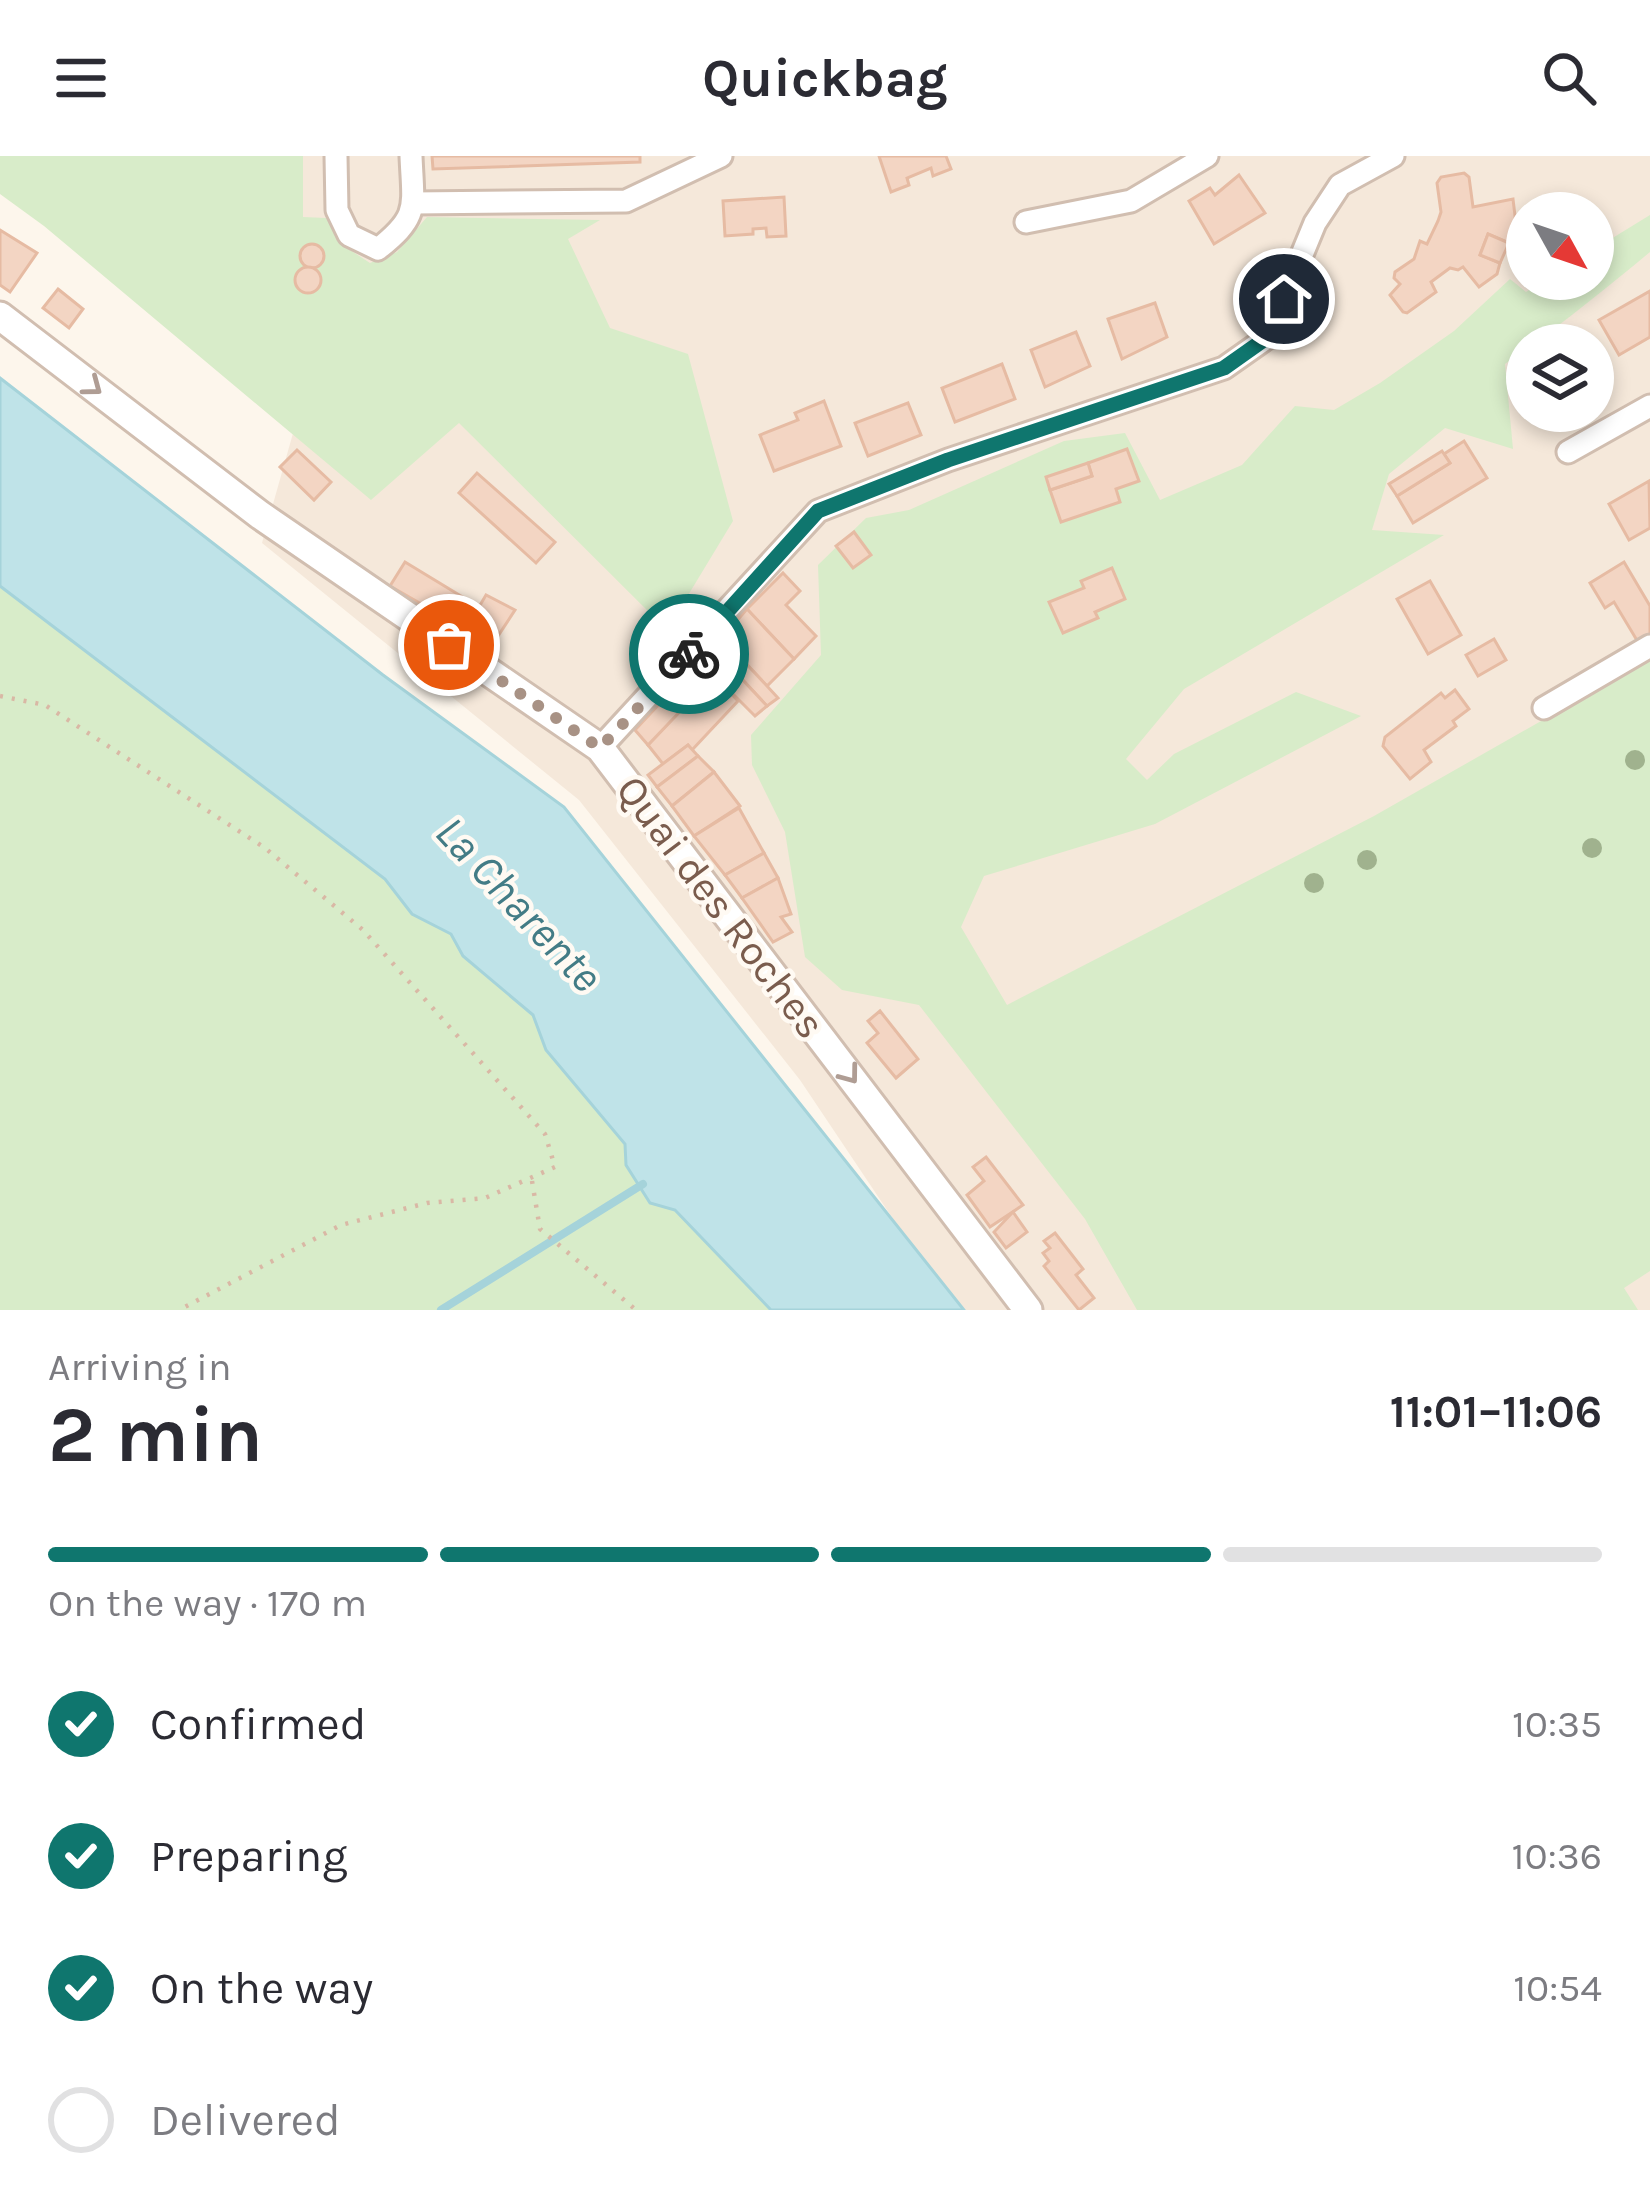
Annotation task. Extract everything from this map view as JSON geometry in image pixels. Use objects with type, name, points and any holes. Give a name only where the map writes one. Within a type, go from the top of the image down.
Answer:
[{"type":"street","points":[[336,156],[337,210],[349,235],[378,249],[407,226],[412,203],[411,156]]},
{"type":"street","points":[[412,203],[626,201],[722,156]]},
{"type":"street","points":[[1027,222],[1131,201],[1207,156]]},
{"type":"street","points":[[600,748],[818,511],[948,460],[1224,368],[1268,337],[1315,223],[1340,185],[1393,156]]},
{"type":"street","name":"Quai des Roches","points":[[0,316],[260,515],[600,748],[1028,1310]]},
{"type":"street","points":[[1568,452],[1650,406]]},
{"type":"street","points":[[1544,708],[1650,646]]},
{"type":"path","points":[[0,696],[45,706],[145,770],[265,848],[363,930],[544,1134],[555,1167],[484,1198],[427,1203],[341,1225],[179,1310]]},
{"type":"path","points":[[531,1179],[540,1229],[636,1310]]},
{"type":"shaded area","points":[[260,156],[1650,156],[1650,1310],[954,1310],[800,1080],[579,800],[262,543],[301,405]]},
{"type":"green space","points":[[0,156],[303,156],[303,217],[326,218],[344,246],[370,263],[397,252],[427,217],[600,220],[568,239],[610,328],[688,354],[733,521],[667,630],[459,423],[371,500],[0,194]]},
{"type":"green space","points":[[1650,215],[1650,252],[1614,282],[1614,237]]},
{"type":"green space","points":[[1506,283],[1506,300],[1591,300],[1560,324],[1506,324],[1506,432],[1511,432],[1513,449],[1445,428],[1389,474],[1372,530],[1444,535],[1184,689],[1126,759],[1147,780],[1174,754],[1296,692],[1361,716],[1155,824],[984,876],[961,927],[1007,1005],[1374,816],[1650,659],[1650,1271],[1624,1288],[1638,1310],[1137,1310],[1085,1219],[919,1005],[842,990],[805,957],[785,832],[752,765],[751,735],[821,655],[818,565],[866,518],[909,510],[1064,441],[1125,433],[1160,500],[1242,465],[1295,406],[1334,410],[1454,331]]},
{"type":"green space","points":[[0,586],[385,879],[412,914],[452,934],[463,956],[533,1015],[546,1050],[625,1144],[626,1166],[771,1310],[0,1310]]},
{"type":"water","name":"La Charente","points":[[0,378],[383,675],[564,807],[964,1310],[771,1310],[675,1210],[650,1203],[626,1165],[625,1144],[546,1050],[533,1015],[463,956],[451,934],[412,914],[385,879],[0,586]]},
{"type":"building","points":[[432,156],[640,156],[640,162],[433,169]]},
{"type":"building","points":[[879,156],[946,156],[951,169],[933,176],[931,168],[907,178],[909,185],[891,192]]},
{"type":"building","points":[[1464,173],[1469,177],[1473,207],[1506,200],[1506,242],[1488,234],[1480,255],[1500,263],[1497,274],[1479,287],[1463,267],[1450,268],[1431,282],[1436,292],[1403,312],[1390,295],[1400,284],[1395,272],[1414,259],[1420,241],[1427,244],[1441,212],[1437,183],[1441,177]]},
{"type":"building","points":[[1239,175],[1265,213],[1214,244],[1189,201],[1210,188],[1215,195]]},
{"type":"building","points":[[784,197],[786,236],[767,237],[766,228],[725,236],[723,201]]},
{"type":"building","points":[[0,230],[37,253],[10,292],[0,285]]},
{"type":"building","points":[[1488,234],[1506,242],[1500,263],[1480,255]]},
{"type":"building","points":[[307,244],[317,244],[324,256],[317,268],[307,268],[300,261],[300,251]]},
{"type":"building","points":[[308,267],[321,280],[308,293],[295,280]]},
{"type":"building","points":[[58,289],[83,309],[69,328],[43,308]]},
{"type":"building","points":[[1650,291],[1650,337],[1619,355],[1614,324],[1599,320]]},
{"type":"building","points":[[1155,303],[1167,337],[1122,359],[1108,319]]},
{"type":"building","points":[[1076,332],[1090,366],[1045,387],[1031,350]]},
{"type":"building","points":[[1002,364],[1015,399],[955,422],[942,388]]},
{"type":"building","points":[[824,401],[841,446],[774,471],[760,435],[798,420],[795,413]]},
{"type":"building","points":[[908,403],[921,435],[868,456],[855,423]]},
{"type":"building","points":[[1464,441],[1487,478],[1413,523],[1397,496],[1450,463],[1444,454]]},
{"type":"building","points":[[1127,449],[1139,481],[1116,489],[1120,502],[1061,522],[1050,490],[1092,476],[1088,463]]},
{"type":"building","points":[[297,450],[331,482],[314,500],[280,467]]},
{"type":"building","points":[[1442,451],[1450,463],[1397,496],[1389,484]]},
{"type":"building","points":[[1088,463],[1092,476],[1050,490],[1046,477]]},
{"type":"building","points":[[477,473],[555,542],[536,563],[459,493]]},
{"type":"building","points":[[1649,481],[1650,528],[1629,540],[1609,504]]},
{"type":"building","points":[[854,532],[871,555],[853,568],[836,546]]},
{"type":"building","points":[[405,562],[479,607],[486,595],[515,610],[498,636],[482,627],[477,636],[390,586]]},
{"type":"building","points":[[1624,562],[1650,606],[1650,635],[1638,642],[1614,602],[1605,608],[1590,583]]},
{"type":"building","points":[[1112,568],[1125,599],[1095,612],[1098,618],[1063,633],[1049,602],[1084,588],[1081,581]]},
{"type":"building","points":[[783,573],[800,591],[786,605],[816,636],[794,659],[747,609]]},
{"type":"building","points":[[1430,581],[1461,635],[1428,654],[1397,599]]},
{"type":"building","points":[[747,609],[794,659],[767,686],[722,638]]},
{"type":"building","points":[[722,638],[778,698],[767,706],[712,647]]},
{"type":"building","points":[[1494,639],[1506,660],[1478,676],[1466,655]]},
{"type":"building","points":[[712,647],[767,706],[755,716],[700,661]]},
{"type":"building","points":[[700,661],[714,675],[690,701],[676,686]]},
{"type":"building","points":[[714,675],[738,701],[692,750],[688,745],[663,764],[648,745]]},
{"type":"building","points":[[676,686],[690,701],[648,745],[635,730]]},
{"type":"building","points":[[1455,690],[1469,709],[1453,721],[1456,726],[1424,750],[1431,762],[1410,779],[1383,746],[1385,737],[1441,693],[1445,698]]},
{"type":"building","points":[[688,745],[698,756],[657,787],[648,775]]},
{"type":"building","points":[[698,756],[714,772],[672,806],[657,787]]},
{"type":"building","points":[[714,772],[740,806],[694,836],[672,806]]},
{"type":"building","points":[[739,808],[764,853],[725,875],[694,836]]},
{"type":"building","points":[[764,853],[778,878],[742,898],[725,875]]},
{"type":"building","points":[[778,878],[791,914],[781,917],[792,932],[773,942],[742,898]]},
{"type":"building","points":[[880,1011],[918,1059],[896,1078],[867,1043],[878,1033],[868,1021]]},
{"type":"building","points":[[986,1157],[1023,1205],[990,1227],[967,1195],[984,1181],[973,1167]]},
{"type":"building","points":[[1013,1212],[1027,1232],[1006,1248],[994,1232]]},
{"type":"building","points":[[1055,1233],[1083,1269],[1076,1275],[1094,1298],[1079,1310],[1044,1266],[1049,1261],[1043,1253],[1050,1248],[1044,1241]]},
{"type":"waterway","points":[[441,1310],[643,1184]]},
{"type":"way so far","points":[[449,645],[600,748],[689,654]]},
{"type":"route","points":[[689,654],[818,511],[948,460],[1224,368],[1268,337],[1284,299]]}]
